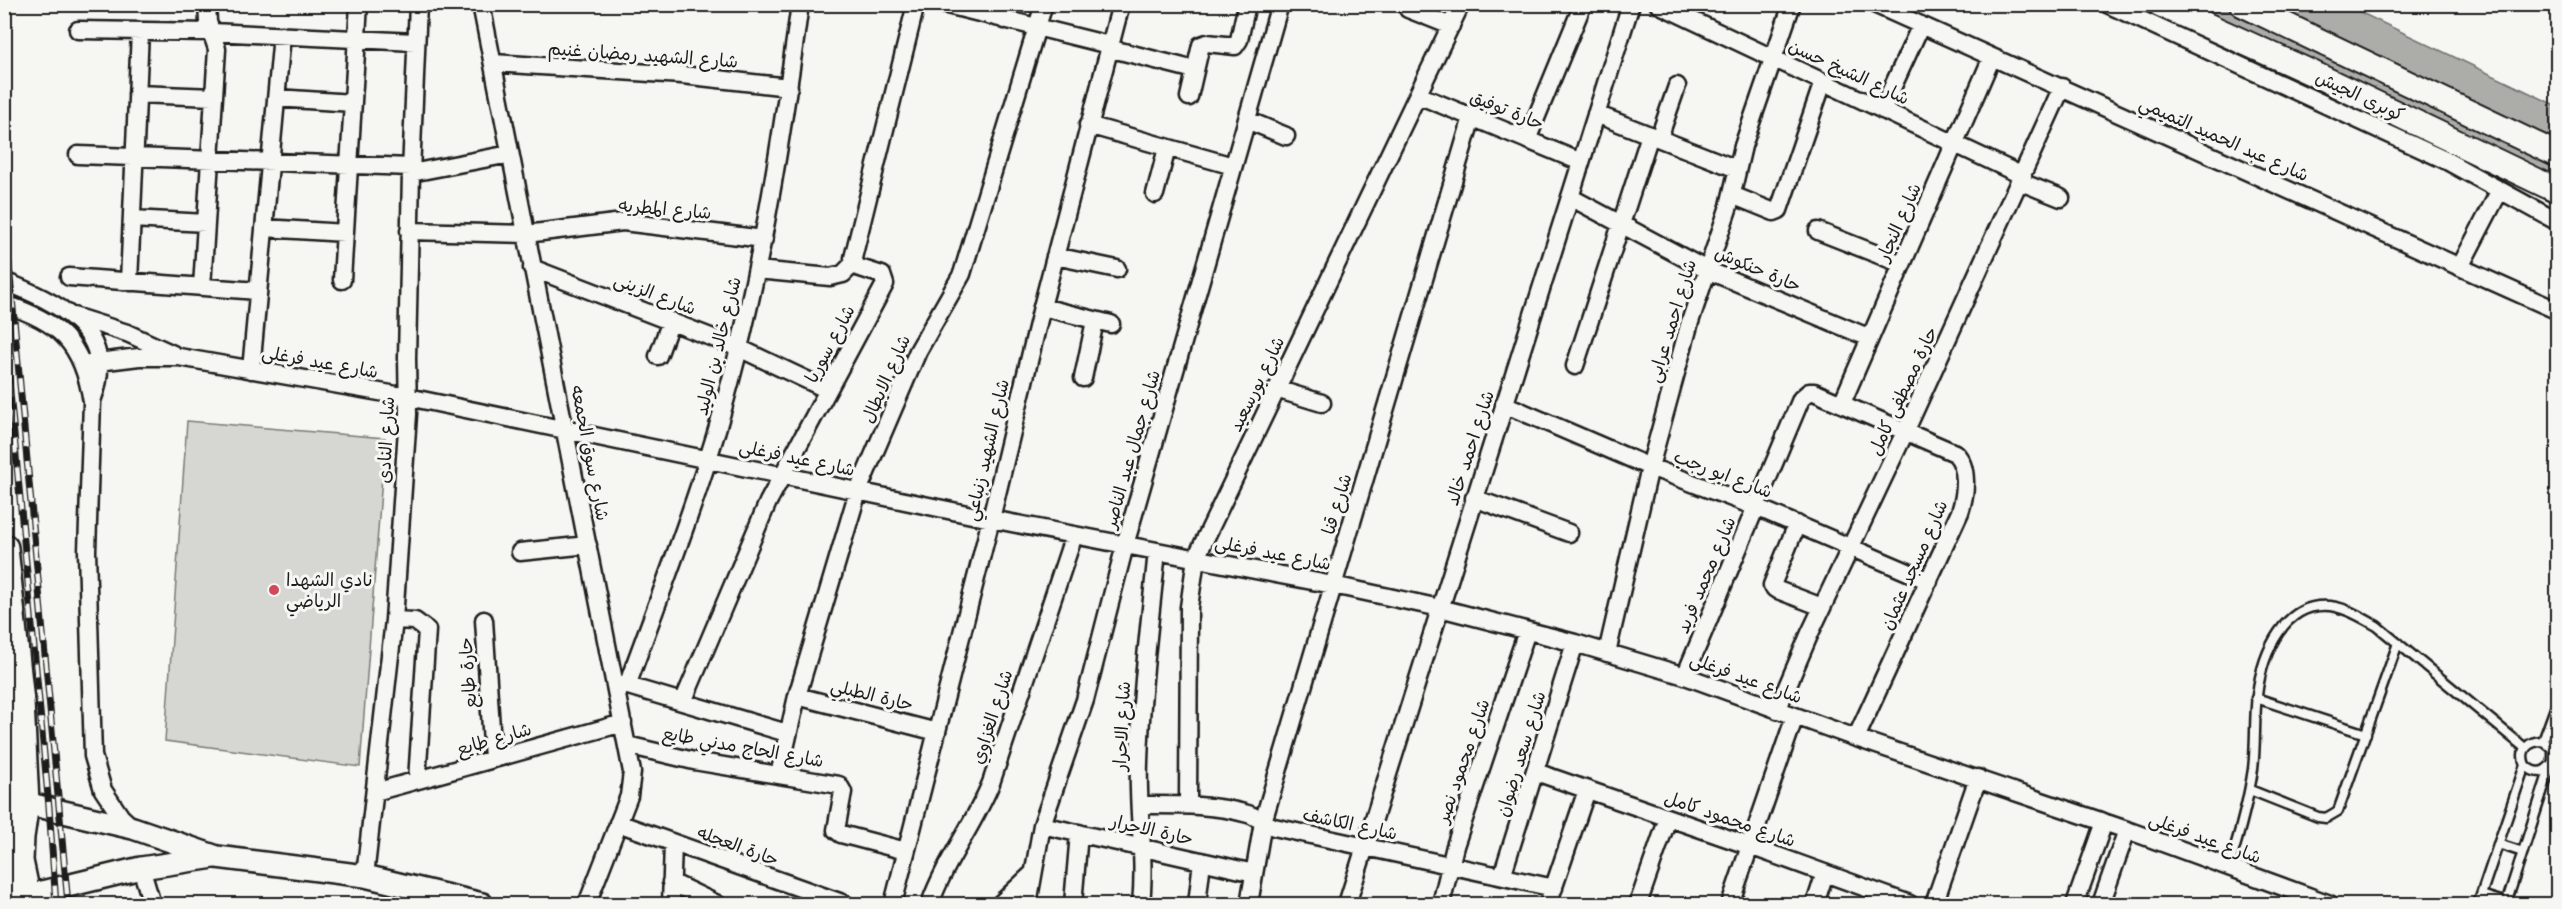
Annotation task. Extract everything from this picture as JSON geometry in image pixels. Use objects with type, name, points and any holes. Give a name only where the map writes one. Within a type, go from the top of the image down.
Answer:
[{"type":"main road","name":"كوبرى الجيش","points":[[2160,4],[2312,73],[2558,191]]},
{"type":"main road","name":"كوبرى الجيش","points":[[2242,4],[2558,154]]},
{"type":"main road","points":[[4,548],[15,799],[20,837],[19,861],[27,900]]},
{"type":"street","points":[[202,287],[217,49],[207,16],[207,4]]},
{"type":"street","points":[[342,280],[359,4]]},
{"type":"street","name":"شارع النادى","points":[[365,876],[394,620],[408,397],[409,231],[418,4]]},
{"type":"street","name":"شارع سوق الجمعه","points":[[481,4],[588,545],[621,684],[623,723],[632,780],[587,904]]},
{"type":"street","name":"شارع خالد بن الوليد","points":[[621,684],[708,459],[739,348],[764,239],[800,4]]},
{"type":"street","points":[[757,270],[830,277],[843,274],[854,263],[853,258],[916,4]]},
{"type":"street","points":[[943,4],[1005,12],[1036,28],[1195,70]]},
{"type":"street","name":"شارع الابطال","points":[[779,775],[797,696],[858,491],[921,345],[962,274],[1044,4]]},
{"type":"street","name":"شارع الشهيد زنباعي","points":[[893,904],[1120,4]]},
{"type":"street","points":[[1189,97],[1200,48],[1204,43],[1232,47],[1238,44],[1247,4]]},
{"type":"street","name":"شارع جمال عبد الناصر","points":[[1028,904],[1042,825],[1085,700],[1125,545],[1280,4]]},
{"type":"street","name":"شارع بورسعيد","points":[[1188,805],[1189,607],[1196,558],[1461,4]]},
{"type":"street","points":[[1527,140],[1583,4]]},
{"type":"street","name":"شارع احمد خالد","points":[[1347,904],[1631,4]]},
{"type":"street","name":"شارع الشيخ حسن","points":[[1658,4],[1954,143],[2061,198]]},
{"type":"street","name":"شارع احمد عرابى","points":[[1607,653],[1650,467],[1690,322],[1732,195],[1737,169],[1792,4]]},
{"type":"street","name":"شارع عبد الحميد التميمي","points":[[1874,4],[2558,311]]},
{"type":"street","points":[[2107,4],[2445,160],[2558,222]]},
{"type":"street","points":[[1408,9],[1451,26]]},
{"type":"street","points":[[1882,110],[1921,25]]},
{"type":"street","points":[[78,30],[212,32],[415,42]]},
{"type":"street","points":[[129,282],[140,31]]},
{"type":"street","points":[[251,370],[282,35]]},
{"type":"street","name":"شارع النجار","points":[[1842,403],[1992,57]]},
{"type":"street","name":"شارع الشهيد رمضان غنيم","points":[[494,63],[682,75],[789,87]]},
{"type":"street","points":[[1732,195],[1774,212],[1779,210],[1823,82]]},
{"type":"street","points":[[1575,366],[1621,224],[1677,86]]},
{"type":"street","name":"حارة مصطفى كامل","points":[[1777,710],[1822,607],[2022,179],[2062,87]]},
{"type":"street","points":[[137,94],[214,97]]},
{"type":"street","name":"حارة توفيق","points":[[1418,95],[1581,162]]},
{"type":"street","points":[[276,98],[353,103]]},
{"type":"street","points":[[1596,114],[1737,169]]},
{"type":"street","name":"شارع قنا","points":[[1249,904],[1263,822],[1472,117]]},
{"type":"street","points":[[1246,120],[1286,136]]},
{"type":"street","points":[[1088,125],[1233,166]]},
{"type":"street","points":[[1155,194],[1167,148]]},
{"type":"street","points":[[78,155],[411,170],[510,154]]},
{"type":"street","points":[[2460,267],[2500,190]]},
{"type":"street","name":"حارة حنكوش","points":[[1570,197],[1707,270],[1870,338]]},
{"type":"street","points":[[132,219],[206,223]]},
{"type":"street","name":"شارع المطريه","points":[[409,231],[526,234],[623,222],[764,239]]},
{"type":"street","points":[[264,228],[345,233]]},
{"type":"street","points":[[1818,231],[1902,264]]},
{"type":"street","points":[[1055,256],[1117,269]]},
{"type":"street","name":"شارع سوريا","points":[[683,702],[768,502],[886,281],[882,275],[857,267],[854,263]]},
{"type":"street","name":"شارع الزينى","points":[[532,268],[739,348],[828,390]]},
{"type":"street","points":[[69,277],[258,291]]},
{"type":"street","points":[[4,281],[50,301],[73,316],[91,338],[92,402],[87,551],[93,756],[103,790],[121,817],[134,828]]},
{"type":"street","points":[[4,304],[45,319],[57,327],[90,362]]},
{"type":"street","points":[[1042,307],[1103,322],[1083,378]]},
{"type":"street","name":"شارع عيد فرغلى","points":[[73,316],[127,333],[179,357]]},
{"type":"street","points":[[658,356],[671,321]]},
{"type":"street","name":"شارع عيد فرغلى","points":[[90,362],[138,357],[179,357],[408,397],[991,519],[1440,608],[1575,643],[1685,676],[1856,738],[2127,830],[2330,904]]},
{"type":"street","points":[[1276,389],[1322,403]]},
{"type":"street","name":"شارع محمد فريد","points":[[1685,676],[1804,395],[1814,392],[1842,403]]},
{"type":"street","name":"شارع مسجد عثمان","points":[[1842,403],[1955,453],[1959,458],[1963,473],[1965,491],[1960,512],[1856,738]]},
{"type":"street","name":"شارع ابو رجب","points":[[1504,404],[1650,467],[1851,546],[1929,581]]},
{"type":"street","points":[[1474,498],[1569,533]]},
{"type":"street","points":[[1797,524],[1772,585],[1775,589],[1822,607]]},
{"type":"street","name":"شارع الغزاوي","points":[[930,904],[991,783],[1074,535]]},
{"type":"street","points":[[520,552],[588,545]]},
{"type":"street","name":"شارع الاحرار","points":[[1141,904],[1143,848],[1139,763],[1142,698],[1157,551]]},
{"type":"street","points":[[394,620],[416,621],[428,630],[417,780]]},
{"type":"street","name":"حارة طابع","points":[[484,620],[493,759]]},
{"type":"street","name":"شارع محمود نصر","points":[[1441,904],[1449,865],[1527,631]]},
{"type":"street","name":"شارع سعد رضوان","points":[[1502,876],[1575,643]]},
{"type":"street","points":[[621,684],[787,733]]},
{"type":"street","name":"حارة الطبلي","points":[[797,696],[937,732]]},
{"type":"street","points":[[1730,904],[1795,716]]},
{"type":"street","name":"شارع طايع","points":[[375,792],[623,723]]},
{"type":"street","name":"شارع الحاج مدني طايع","points":[[627,745],[694,761],[839,785],[843,792],[836,830],[841,834],[906,851]]},
{"type":"street","name":"شارع محمود كامل","points":[[1536,772],[1910,904]]},
{"type":"street","points":[[1934,904],[1978,778]]},
{"type":"street","points":[[1548,904],[1587,790]]},
{"type":"street","points":[[4,833],[15,799],[134,828],[218,857],[365,876],[482,904]]},
{"type":"street","name":"شارع الكاشف","points":[[1140,805],[1188,805],[1246,814],[1274,827],[1554,888]]},
{"type":"street","points":[[1638,904],[1668,818]]},
{"type":"street","points":[[2075,904],[2104,822]]},
{"type":"street","name":"حارة العجله","points":[[618,823],[835,903]]},
{"type":"street","name":"حارة الاحرار","points":[[1042,825],[1254,873]]},
{"type":"street","points":[[2101,904],[2127,830]]},
{"type":"street","points":[[1073,904],[1079,833]]},
{"type":"street","points":[[671,904],[673,843]]},
{"type":"street","points":[[27,900],[141,868],[218,857]]},
{"type":"street","points":[[1197,904],[1202,861]]},
{"type":"street","points":[[141,868],[152,904]]},
{"type":"street","points":[[1000,904],[1033,873]]},
{"type":"street","points":[[1815,904],[1825,873]]},
{"type":"street","points":[[671,882],[717,904]]},
{"type":"lane","points":[[2229,867],[2250,790],[2255,744],[2256,698],[2265,658],[2284,624],[2298,613],[2316,607],[2334,606],[2377,626],[2525,748]]},
{"type":"lane","points":[[2250,790],[2318,817],[2332,816],[2338,811],[2398,643]]},
{"type":"lane","points":[[2256,698],[2366,734]]},
{"type":"lane","points":[[2542,741],[2558,700]]},
{"type":"lane","points":[[2549,724],[2558,731]]},
{"type":"lane","points":[[2478,904],[2481,895],[2498,844],[2525,765],[2523,754],[2525,748],[2529,743],[2542,741],[2553,749],[2553,762],[2506,904],[2481,895]]},
{"type":"lane","points":[[2525,765],[2536,773],[2550,768]]},
{"type":"lane","points":[[2498,844],[2523,852]]},
{"type":"shaded area","points":[[2190,5],[2345,5],[2557,106],[2557,181]]},
{"type":"shaded area","name":"نادي الشهدا الرياضي","points":[[187,421],[385,438],[360,767],[165,741]]},
{"type":"railway","points":[[4,211],[68,904]]},
{"type":"railway","points":[[4,328],[56,904]]},
{"type":"place","name":"نادي الشهدا الرياضي","points":[[274,590]]}]
